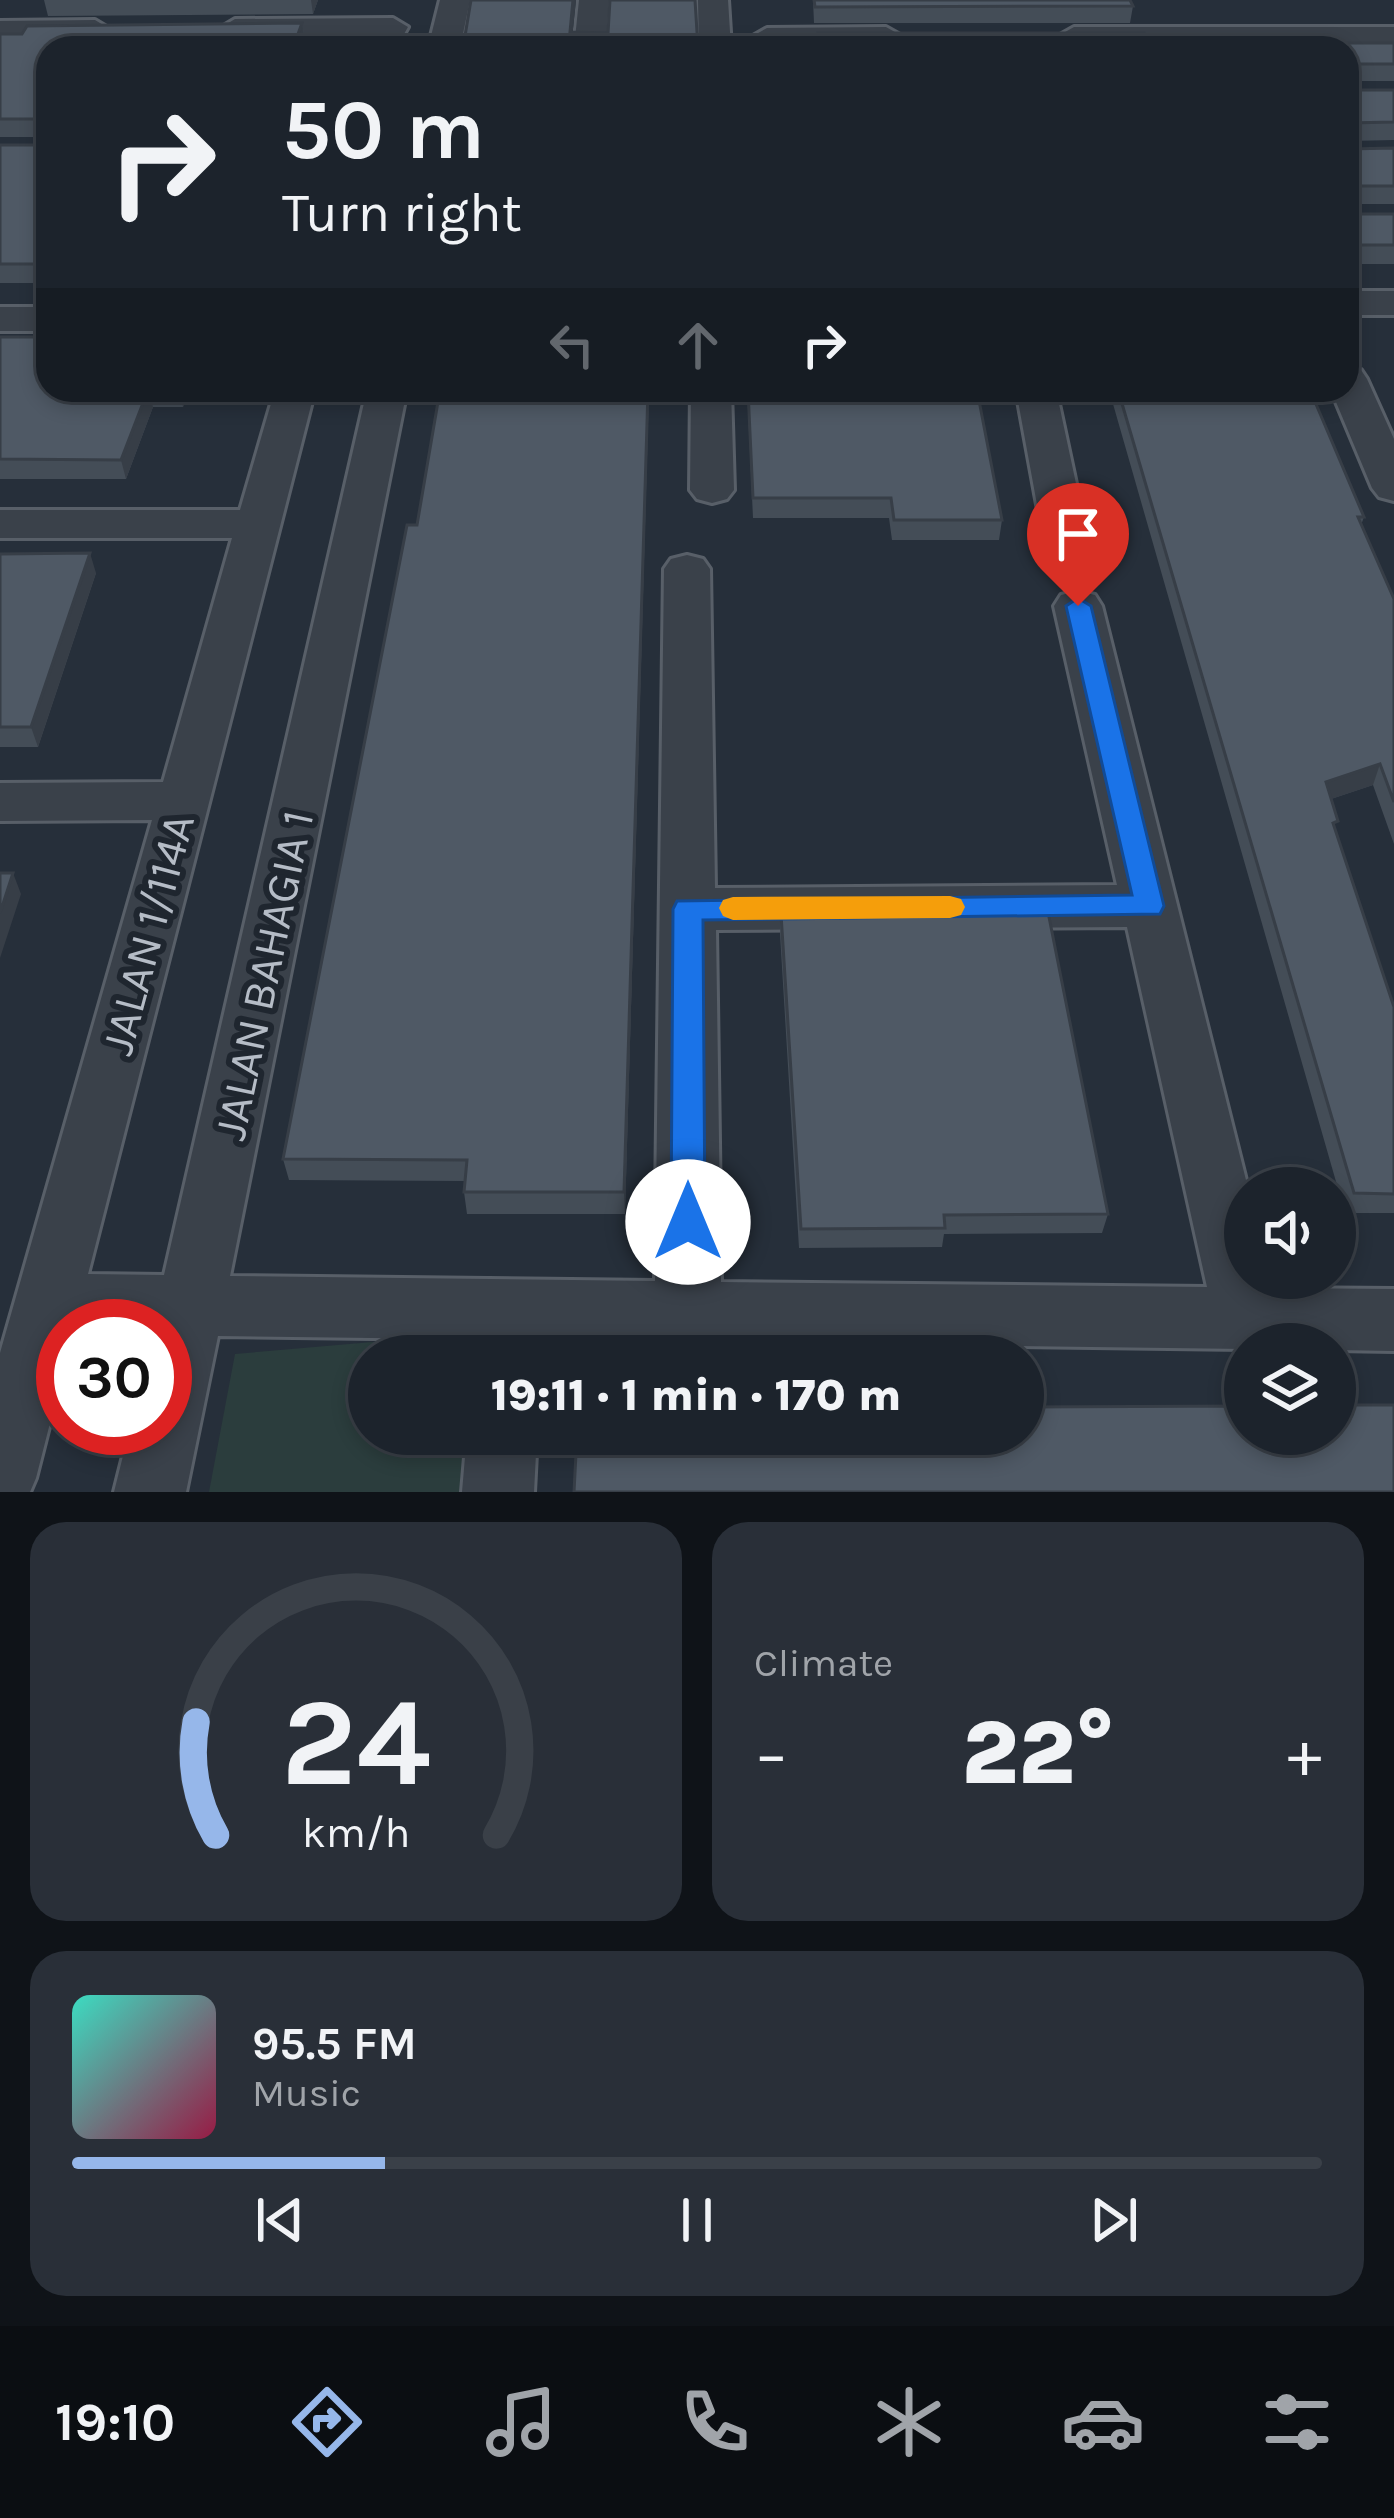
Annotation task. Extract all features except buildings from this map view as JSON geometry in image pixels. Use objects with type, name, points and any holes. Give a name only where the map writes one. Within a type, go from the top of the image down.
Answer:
[{"type":"street","points":[[447,36],[455,0]]},
{"type":"street","points":[[591,36],[594,0]]},
{"type":"street","points":[[713,0],[714,36]]},
{"type":"street","points":[[765,0],[768,36]]},
{"type":"street","points":[[1180,0],[1198,36]]},
{"type":"street","points":[[208,28],[394,25]]},
{"type":"street","points":[[0,29],[116,29]]},
{"type":"street","points":[[1359,37],[1394,36]]},
{"type":"street","points":[[1359,303],[1394,303]]},
{"type":"street","points":[[0,319],[36,319]]},
{"type":"street","name":"JALAN 1/114A","points":[[48,1299],[292,402]]},
{"type":"street","name":"JALAN BAHAGIA 1","points":[[192,1306],[384,402]]},
{"type":"street","points":[[711,402],[712,490]]},
{"type":"street","points":[[1038,402],[1062,521]]},
{"type":"street","points":[[1357,402],[1394,488]]},
{"type":"street","points":[[0,524],[258,524]]},
{"type":"street","points":[[687,569],[688,1312]]},
{"type":"street","points":[[1078,606],[1248,1318]]},
{"type":"street","points":[[0,802],[183,801]]},
{"type":"street","points":[[688,909],[1150,906]]},
{"type":"street","points":[[192,1306],[509,1333],[688,1312],[1394,1320]]},
{"type":"street","name":"JALAN 1/114A","points":[[0,1478],[36,1345]]},
{"type":"street","name":"JALAN BAHAGIA 1","points":[[150,1492],[159,1455]]},
{"type":"street","points":[[498,1492],[501,1455]]},
{"type":"shaded area","points":[[348,1344],[348,1455],[476,1455],[472,1492],[209,1492],[235,1354]]},
{"type":"slow traffic","points":[[733,908],[950,907]]},
{"type":"route","points":[[688,1222],[688,909],[1150,906],[1078,606]]}]
